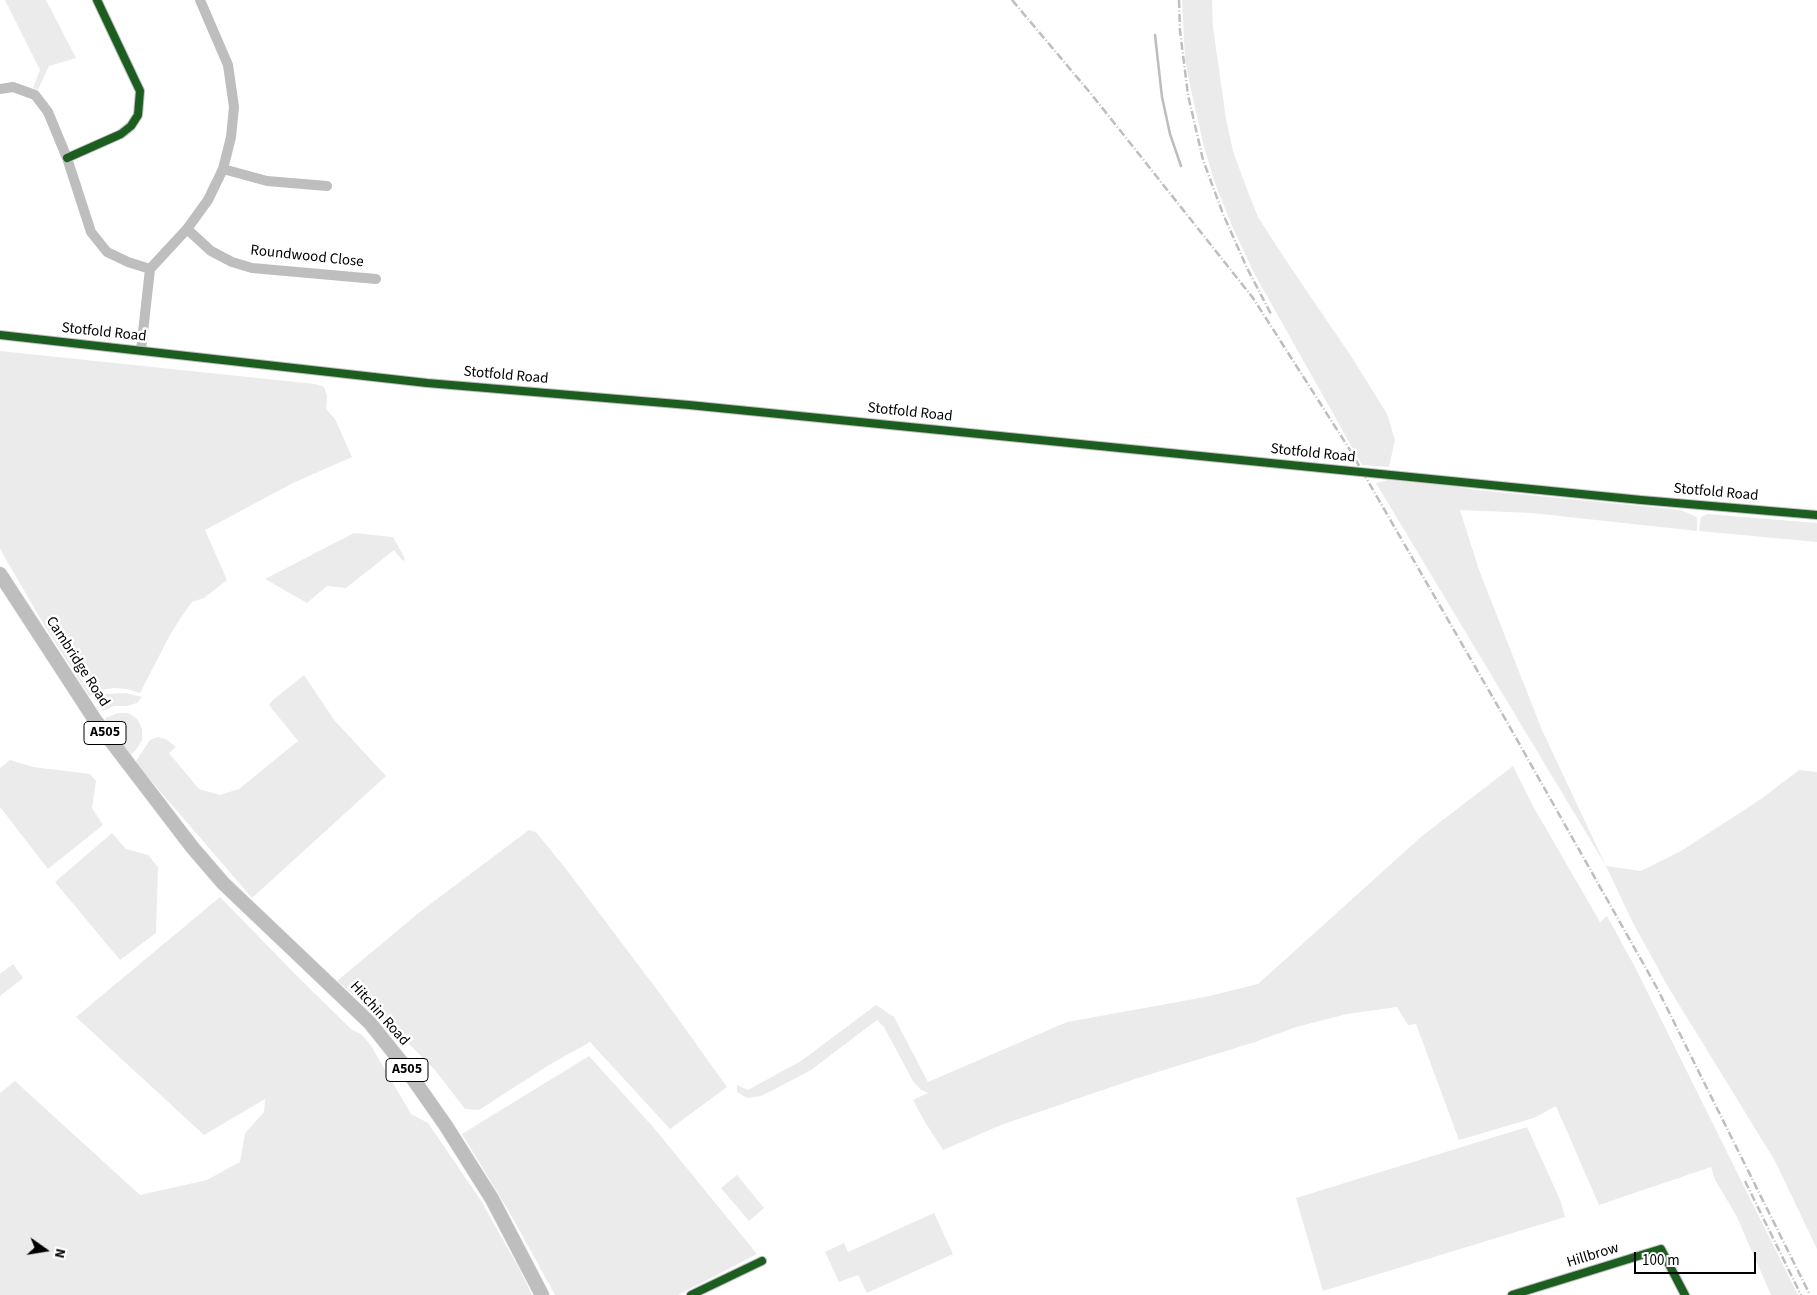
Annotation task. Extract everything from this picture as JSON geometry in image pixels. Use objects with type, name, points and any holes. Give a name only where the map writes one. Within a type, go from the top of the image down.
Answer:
[{"type":"main road","name":"Cambridge Road","points":[[0,574],[95,720],[192,847],[223,883]]},
{"type":"main road","name":"Hitchin Road","points":[[223,883],[370,1023],[402,1063],[446,1126],[492,1199],[542,1295]]},
{"type":"street","points":[[67,158],[120,134],[132,126],[138,115],[140,91],[97,0]]},
{"type":"street","points":[[141,350],[150,269],[187,229],[208,200],[223,169],[231,138],[234,107],[228,65],[200,0]]},
{"type":"street","points":[[0,89],[13,88],[35,95],[48,112],[67,158],[92,232],[107,252],[150,269]]},
{"type":"street","points":[[223,169],[267,181],[327,186]]},
{"type":"street","name":"Roundwood Close","points":[[187,229],[211,251],[232,262],[246,266],[376,279]]},
{"type":"street","name":"Stotfold Road","points":[[0,335],[427,384],[689,405],[1641,500],[1817,515]]},
{"type":"street","name":"Hillbrow","points":[[1512,1295],[1661,1249],[1685,1295]]},
{"type":"street","points":[[691,1295],[762,1261]]},
{"type":"shaded area","points":[[5,0],[46,0],[76,58],[49,66],[38,90],[33,88],[40,70]]},
{"type":"shaded area","points":[[1182,0],[1212,0],[1213,27],[1226,119],[1233,151],[1248,192],[1258,217],[1351,356],[1387,414],[1395,440],[1389,467],[1362,465],[1254,273],[1232,226],[1215,183],[1204,147],[1191,90],[1185,59]]},
{"type":"shaded area","points":[[0,351],[315,384],[324,387],[327,396],[326,409],[335,419],[352,457],[293,483],[205,530],[227,580],[204,598],[192,602],[170,635],[140,693],[114,688],[102,690],[89,696],[43,623],[0,549]]},
{"type":"shaded area","points":[[1388,480],[1681,510],[1697,517],[1697,531],[1532,513],[1460,510],[1479,570],[1542,730],[1606,866],[1376,483]]},
{"type":"shaded area","points":[[1707,514],[1817,523],[1817,542],[1699,531],[1701,517]]},
{"type":"shaded area","points":[[354,533],[393,537],[405,559],[403,561],[394,550],[346,588],[327,586],[307,603],[265,579]]},
{"type":"shaded area","points":[[304,675],[335,721],[386,776],[252,898],[136,761],[150,740],[158,737],[166,739],[176,747],[169,753],[199,789],[220,795],[239,789],[298,741],[269,705]]},
{"type":"shaded area","points":[[126,693],[142,697],[137,703],[127,706],[114,706],[103,711],[96,698],[106,694]]},
{"type":"shaded area","points":[[118,713],[128,713],[137,719],[142,728],[142,740],[136,750],[129,756],[103,722],[106,718]]},
{"type":"shaded area","points":[[10,760],[33,767],[90,774],[96,781],[92,808],[103,825],[48,869],[0,807],[0,768]]},
{"type":"shaded area","points":[[1513,766],[1533,806],[1600,922],[1607,916],[1635,967],[1798,1295],[1771,1295],[1736,1215],[1715,1180],[1711,1167],[1599,1205],[1556,1106],[1534,1118],[1459,1140],[1416,1024],[1408,1025],[1397,1007],[1347,1014],[1296,1027],[1001,1125],[943,1150],[913,1100],[928,1093],[920,1089],[913,1081],[884,1027],[877,1020],[811,1070],[773,1090],[761,1096],[747,1098],[737,1092],[737,1085],[748,1090],[801,1061],[876,1005],[894,1017],[928,1082],[1067,1022],[1205,997],[1258,984],[1422,836]]},
{"type":"shaded area","points":[[1799,770],[1817,772],[1817,1249],[1775,1161],[1667,985],[1632,921],[1606,866],[1641,871],[1681,851],[1761,799]]},
{"type":"shaded area","points":[[529,830],[536,832],[566,869],[661,995],[727,1087],[670,1129],[590,1042],[549,1065],[479,1110],[465,1109],[435,1070],[387,1022],[337,981],[421,911]]},
{"type":"shaded area","points":[[112,833],[126,849],[148,855],[158,867],[156,933],[120,960],[55,882]]},
{"type":"shaded area","points":[[220,897],[351,1029],[361,1034],[370,1044],[411,1114],[428,1123],[480,1199],[532,1295],[0,1295],[0,1093],[15,1081],[140,1195],[207,1180],[240,1162],[245,1133],[264,1112],[265,1099],[204,1135],[76,1017]]},
{"type":"shaded area","points":[[13,964],[23,978],[0,996],[0,974]]},
{"type":"shaded area","points":[[589,1056],[654,1128],[757,1254],[678,1295],[555,1295],[511,1215],[462,1134]]},
{"type":"shaded area","points":[[1527,1127],[1561,1202],[1565,1217],[1323,1291],[1296,1198]]},
{"type":"shaded area","points":[[737,1175],[764,1208],[749,1221],[721,1188]]},
{"type":"shaded area","points":[[934,1213],[953,1254],[867,1293],[858,1275],[839,1282],[825,1252],[844,1243],[848,1252]]},
{"type":"waterway","points":[[1155,35],[1162,97],[1170,134],[1181,166]]},
{"type":"railway","points":[[1012,0],[1092,95],[1253,298],[1350,450],[1507,722],[1657,988],[1810,1295]]},
{"type":"railway","points":[[1179,0],[1180,31],[1188,95],[1203,160],[1223,214],[1247,268],[1271,314]]},
{"type":"railway","points":[[1745,1181],[1801,1295]]},
{"type":"cycle path","points":[[67,158],[121,134],[131,126],[138,115],[140,91],[97,0]]},
{"type":"cycle path","points":[[0,335],[427,383],[689,405],[1641,500],[1817,515]]},
{"type":"cycle path","points":[[1512,1295],[1661,1249],[1685,1295]]},
{"type":"cycle path","points":[[691,1295],[762,1261]]}]
